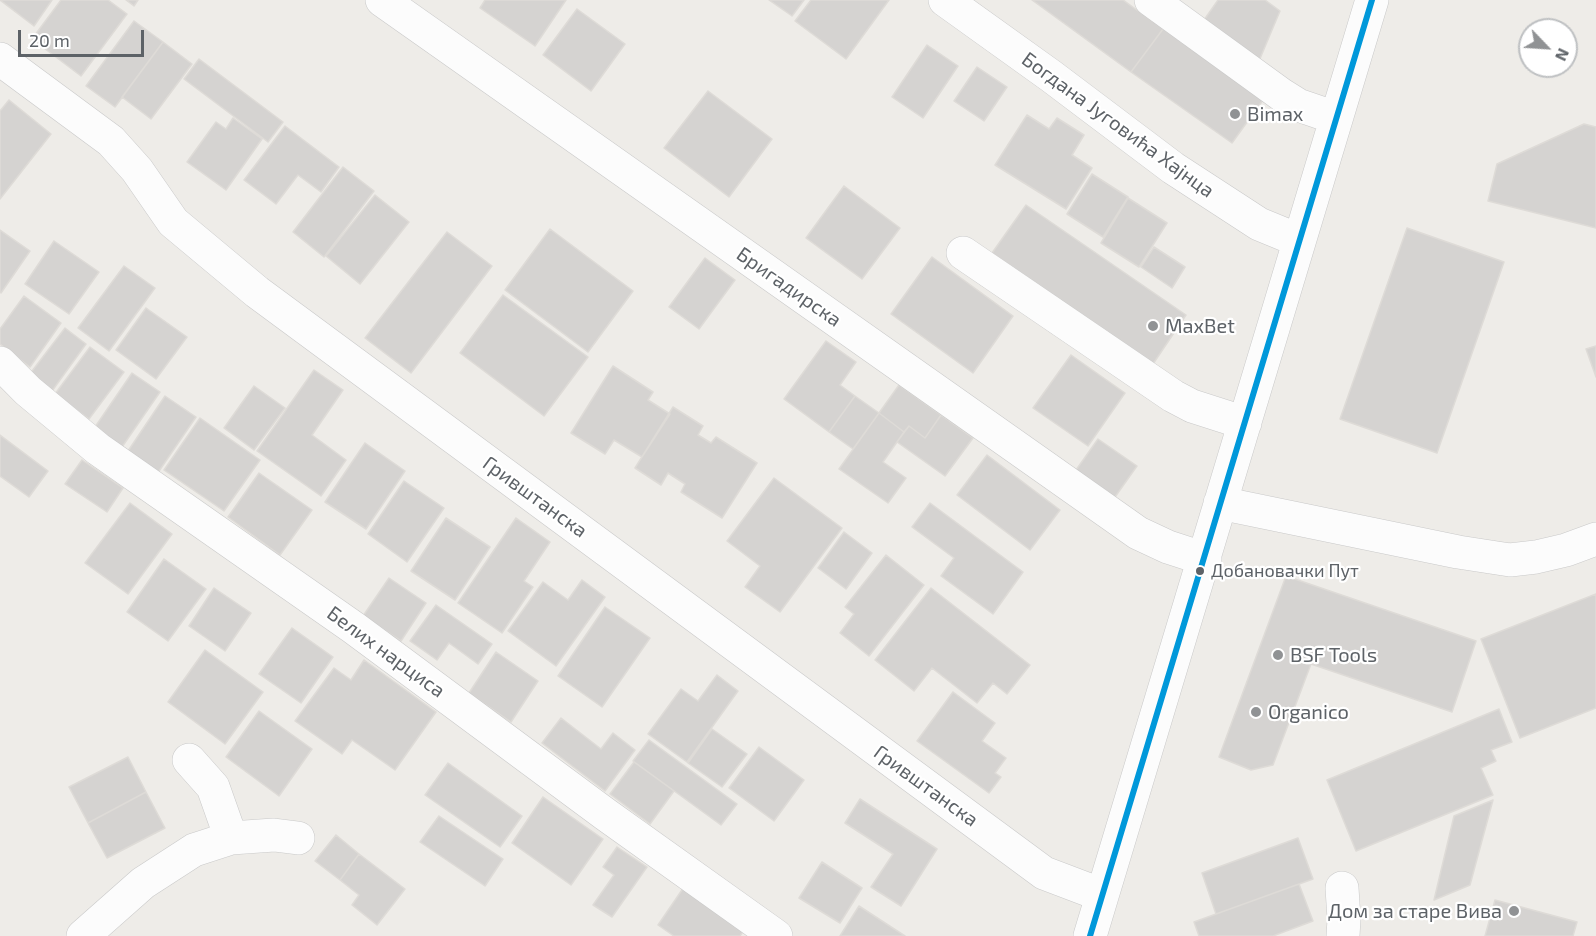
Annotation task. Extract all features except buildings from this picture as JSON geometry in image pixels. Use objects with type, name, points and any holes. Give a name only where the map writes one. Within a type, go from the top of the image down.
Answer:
[{"type":"street","name":"Бригадирска","points":[[382,0],[1138,533],[1168,548],[1204,559]]},
{"type":"street","name":"Богдана Југовића Хајнца","points":[[945,0],[1052,76],[1173,168],[1259,224],[1298,240]]},
{"type":"street","points":[[1151,0],[1282,95],[1298,105],[1336,118]]},
{"type":"street","points":[[1090,936],[1372,0]]},
{"type":"street","name":"Гривштанска","points":[[0,59],[111,141],[131,163],[173,222],[257,292],[1044,873],[1102,895]]},
{"type":"street","points":[[963,253],[1173,396],[1192,406],[1245,423]]},
{"type":"street","name":"Белих нарциса","points":[[0,363],[28,391],[98,449],[354,628],[776,936]]},
{"type":"street","points":[[1221,503],[1458,552],[1510,560],[1566,550],[1596,538]]},
{"type":"street","points":[[189,760],[213,787],[231,838]]},
{"type":"street","points":[[83,936],[143,883],[194,850],[231,838],[274,835],[298,838]]},
{"type":"street","points":[[1342,888],[1343,936]]},
{"type":"transit line","points":[[1090,936],[1372,0]]},
{"type":"place","name":"Bimax","points":[[1235,114]]},
{"type":"place","name":"MaxBet","points":[[1153,326]]},
{"type":"place","name":"Добановачки Пут","points":[[1200,571]]},
{"type":"place","name":"BSF Tools","points":[[1278,655]]},
{"type":"place","name":"Organico","points":[[1256,712]]},
{"type":"place","name":"Дом за старе Вива","points":[[1514,911]]}]
